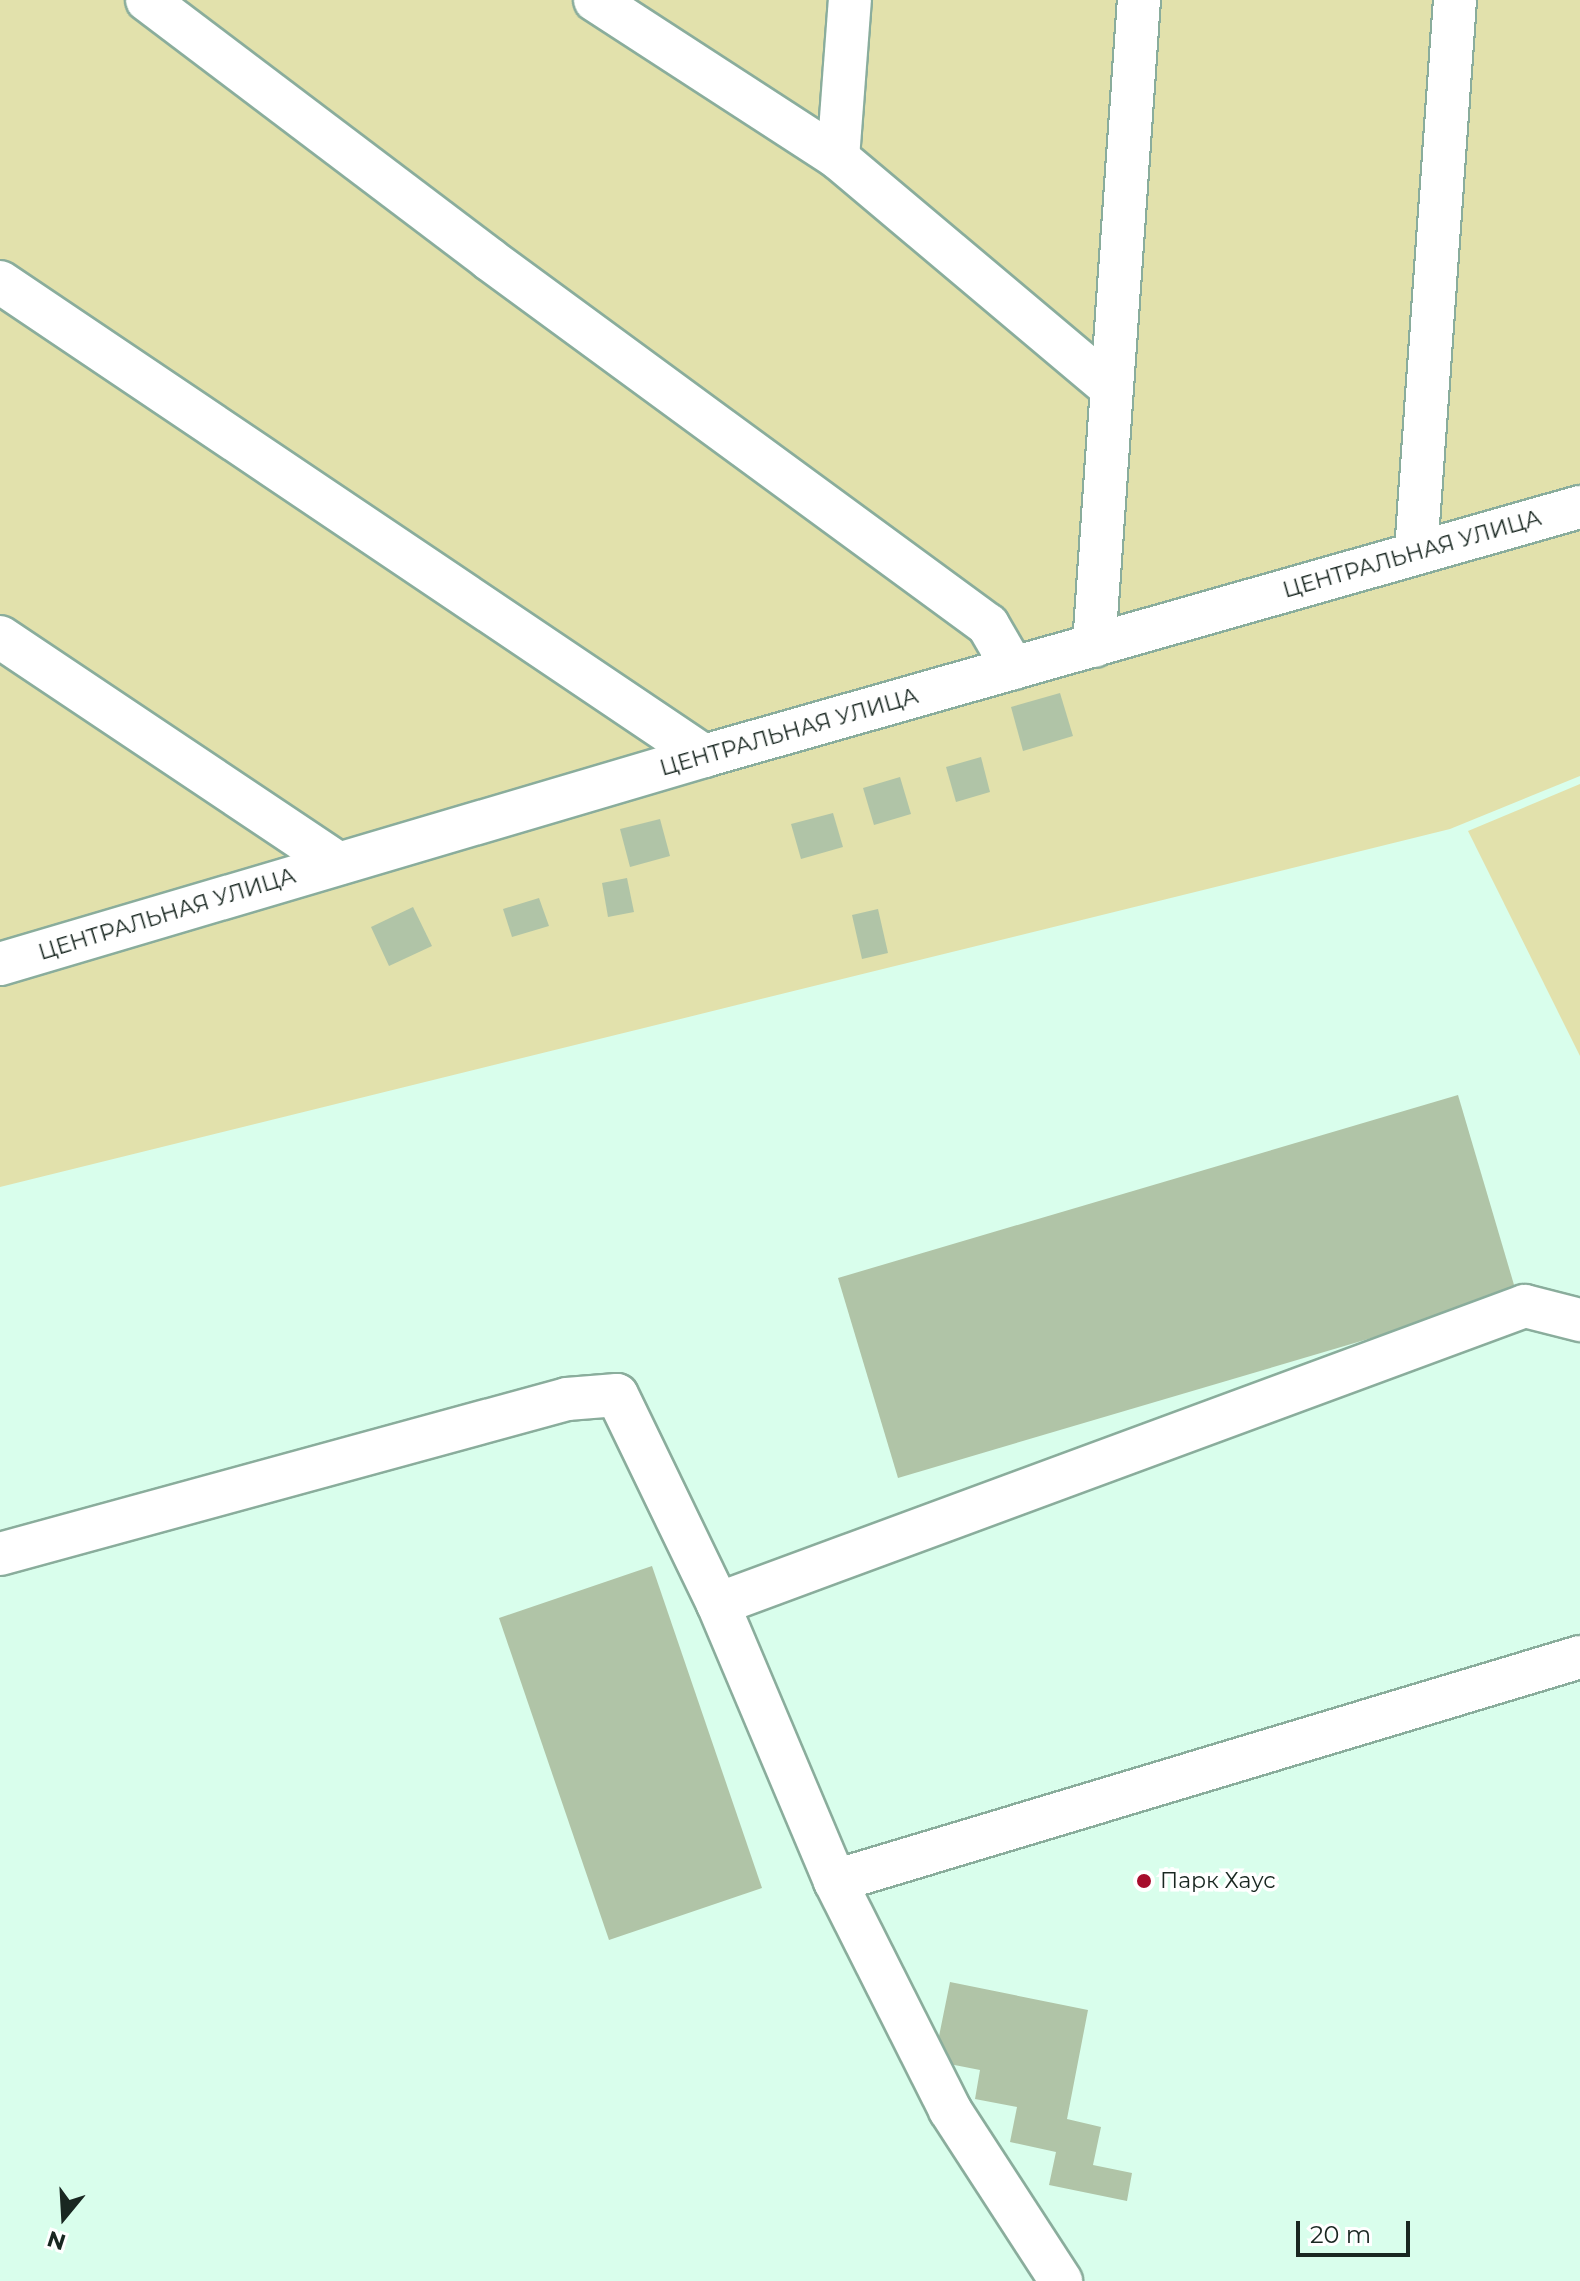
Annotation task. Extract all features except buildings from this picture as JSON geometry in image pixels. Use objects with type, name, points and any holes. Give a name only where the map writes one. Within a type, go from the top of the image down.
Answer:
[{"type":"street","points":[[147,0],[489,259],[988,625],[1013,668]]},
{"type":"street","points":[[595,0],[838,158],[1109,386]]},
{"type":"street","points":[[838,158],[850,0]]},
{"type":"street","points":[[1094,646],[1109,386],[1139,0]]},
{"type":"street","points":[[1416,552],[1455,0]]},
{"type":"street","points":[[0,282],[704,756]]},
{"type":"street","name":"ЦЕНТРАЛЬНАЯ УЛИЦА","points":[[0,964],[704,756],[1580,507]]},
{"type":"street","points":[[0,637],[338,863]]},
{"type":"street","points":[[718,1604],[1525,1306],[1580,1320]]},
{"type":"street","points":[[0,1554],[567,1399],[617,1395],[718,1604],[835,1881],[950,2110],[1061,2281]]},
{"type":"street","points":[[835,1881],[1580,1657]]},
{"type":"green space","points":[[0,0],[1580,0],[1580,776],[1450,829],[0,1187]]},
{"type":"green space","points":[[1580,784],[1580,1056],[1468,831]]},
{"type":"place","name":"Парк Хаус","points":[[1144,1881]]}]
